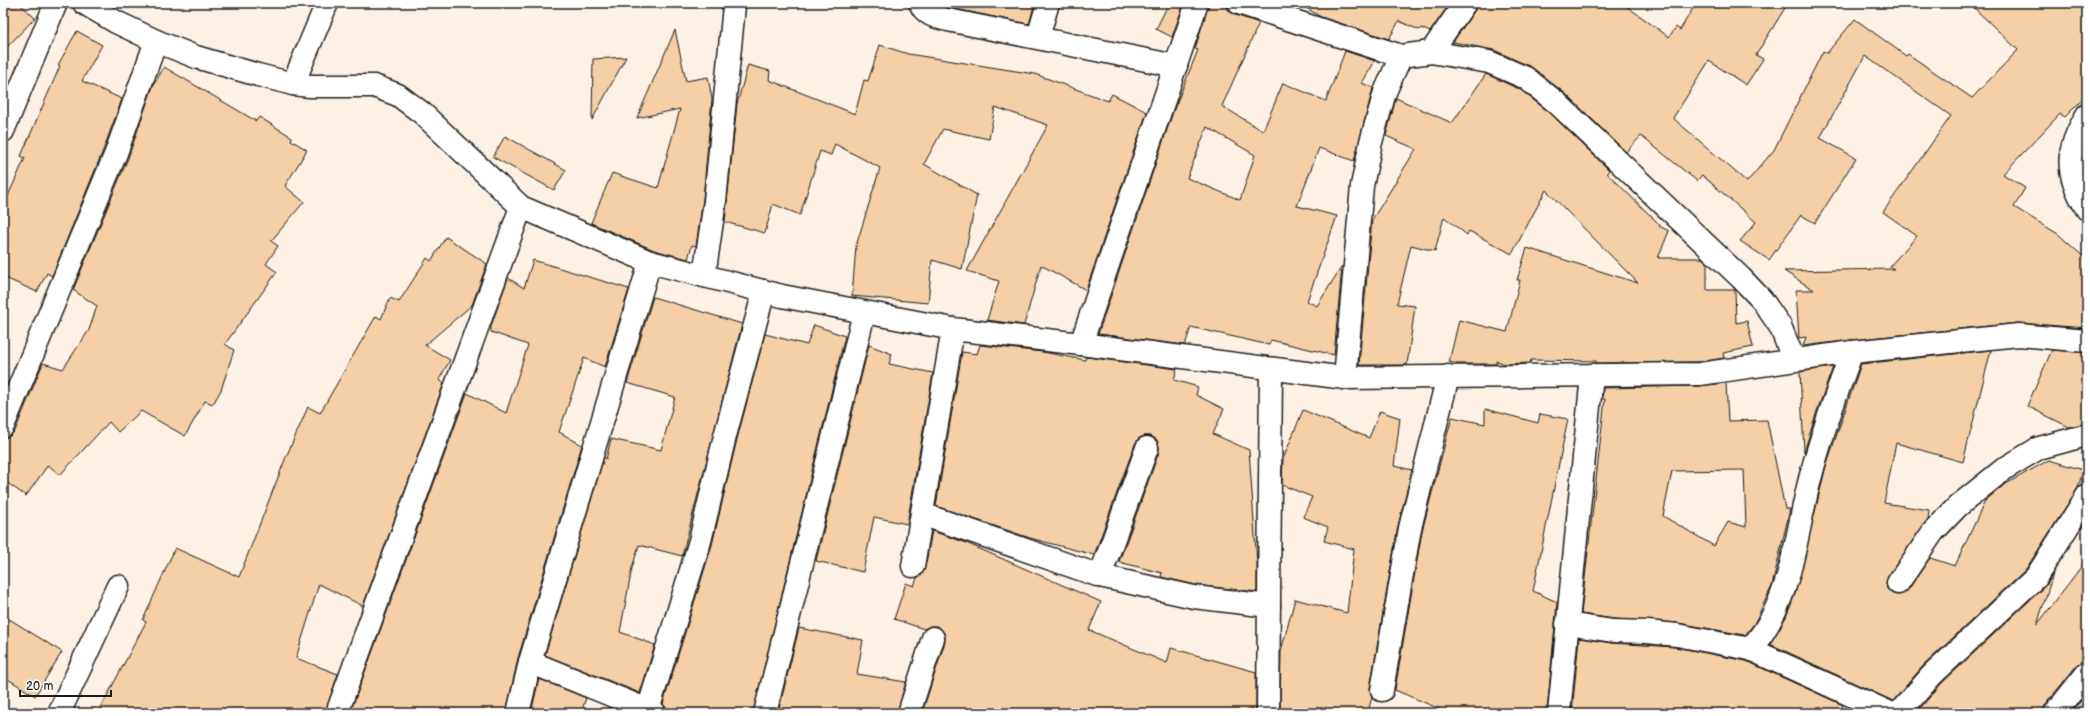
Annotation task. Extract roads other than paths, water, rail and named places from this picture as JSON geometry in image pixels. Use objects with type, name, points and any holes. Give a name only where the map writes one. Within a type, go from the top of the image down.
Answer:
[{"type":"street","points":[[3,131],[56,3]]},
{"type":"street","points":[[84,3],[116,22],[156,41],[196,57],[302,85],[374,86],[398,95],[422,112],[521,207],[650,262],[764,292],[864,313],[953,329],[1345,378],[1700,374],[1852,352],[2019,335],[2087,341]]},
{"type":"street","points":[[302,85],[327,3]]},
{"type":"street","points":[[920,3],[923,10],[933,16],[1176,66]]},
{"type":"street","points":[[1038,37],[1048,3]]},
{"type":"street","points":[[1081,344],[1197,3]]},
{"type":"street","points":[[1239,3],[1401,56],[1431,52],[1489,62],[1526,78],[1557,103],[1741,278],[1762,300],[1780,326],[1794,360]]},
{"type":"street","points":[[1431,52],[1465,3]]},
{"type":"street","points":[[704,276],[715,201],[734,6]]},
{"type":"street","points":[[3,426],[116,153],[156,41]]},
{"type":"street","points":[[1345,378],[1362,186],[1371,142],[1385,92],[1401,56]]},
{"type":"street","points":[[2087,115],[2072,143],[2070,165],[2079,196],[2087,209]]},
{"type":"street","points":[[337,713],[521,207]]},
{"type":"street","points":[[518,713],[530,662],[650,262]]},
{"type":"street","points":[[530,662],[651,712],[700,541],[725,436],[764,292]]},
{"type":"street","points":[[765,713],[864,313]]},
{"type":"street","points":[[913,566],[953,329]]},
{"type":"street","points":[[1750,649],[1768,627],[1784,587],[1823,429],[1852,352]]},
{"type":"street","points":[[1268,713],[1272,369]]},
{"type":"street","points":[[1559,713],[1592,375]]},
{"type":"street","points":[[1382,690],[1410,528],[1448,376]]},
{"type":"street","points":[[1898,583],[1933,532],[1958,506],[2004,469],[2039,448],[2087,435]]},
{"type":"street","points":[[1100,576],[1147,448]]},
{"type":"street","points":[[1899,713],[1932,675],[2036,577],[2087,498]]},
{"type":"street","points":[[922,514],[1100,576],[1194,597],[1269,606]]},
{"type":"street","points":[[59,713],[118,586]]},
{"type":"street","points":[[1567,624],[1613,631],[1677,635],[1750,649],[1890,713]]},
{"type":"street","points":[[909,713],[933,638]]},
{"type":"street","points":[[2056,713],[2087,673]]}]
